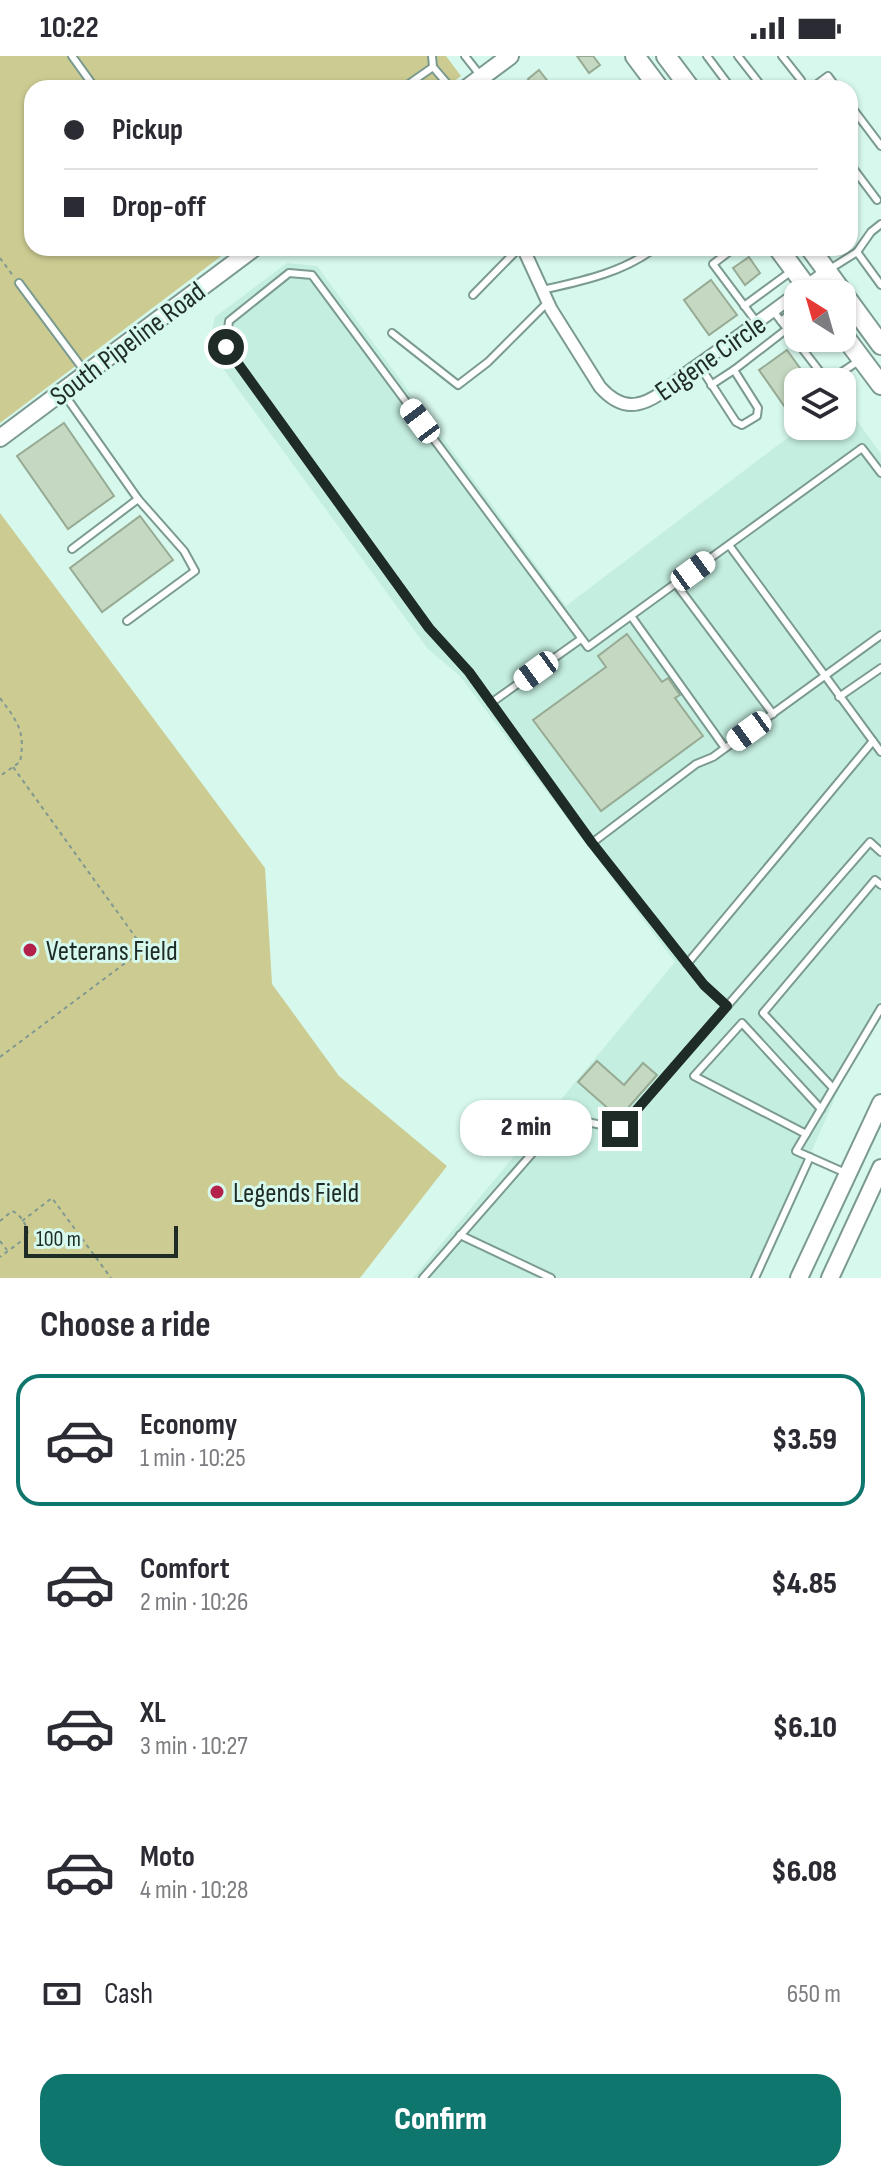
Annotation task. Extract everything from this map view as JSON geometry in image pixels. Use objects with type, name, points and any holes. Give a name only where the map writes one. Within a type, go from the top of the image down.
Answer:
[{"type":"main road","points":[[635,56],[653,80]]},
{"type":"main road","points":[[666,56],[684,80]]},
{"type":"main road","points":[[784,256],[802,280]]},
{"type":"main road","points":[[816,256],[881,345]]},
{"type":"main road","points":[[856,352],[881,385]]},
{"type":"street","points":[[478,80],[510,56]]},
{"type":"street","name":"South Pipeline Road","points":[[0,438],[243,256]]},
{"type":"street","name":"Eugene Circle","points":[[525,256],[581,359],[610,398],[635,405],[647,401],[758,324],[784,311]]},
{"type":"street","name":"Eugene Circle","points":[[818,280],[827,271]]},
{"type":"street","points":[[799,1278],[881,1103]]},
{"type":"street","points":[[834,1276],[877,1189],[881,1168]]},
{"type":"street","points":[[848,1174],[877,1189]]},
{"type":"lane","points":[[72,56],[89,80]]},
{"type":"lane","points":[[432,56],[433,67],[444,80]]},
{"type":"lane","points":[[465,56],[482,77]]},
{"type":"lane","points":[[707,56],[725,80]]},
{"type":"lane","points":[[738,56],[757,80]]},
{"type":"lane","points":[[782,56],[801,80]]},
{"type":"lane","points":[[414,80],[433,67]]},
{"type":"lane","points":[[858,116],[881,146]]},
{"type":"lane","points":[[858,175],[877,200]]},
{"type":"lane","points":[[858,251],[881,224]]},
{"type":"lane","points":[[858,253],[881,285]]},
{"type":"lane","points":[[473,295],[513,256]]},
{"type":"lane","points":[[392,333],[458,385],[488,362],[545,296],[594,279],[645,256]]},
{"type":"lane","points":[[724,256],[713,264],[758,324]]},
{"type":"lane","points":[[827,271],[851,256]]},
{"type":"lane","points":[[744,306],[794,269]]},
{"type":"lane","points":[[727,1006],[687,964],[592,843],[469,672],[429,628],[226,347],[229,321],[289,273],[312,275],[588,647],[862,448],[881,473]]},
{"type":"lane","points":[[19,283],[86,373]]},
{"type":"lane","points":[[784,314],[777,317],[784,325]]},
{"type":"lane","points":[[711,385],[784,331]]},
{"type":"lane","points":[[805,352],[824,377],[830,380],[861,359]]},
{"type":"lane","points":[[699,365],[736,422],[742,425],[757,416],[758,408],[734,370]]},
{"type":"lane","points":[[61,391],[138,499],[184,551],[195,571],[127,621]]},
{"type":"lane","points":[[72,549],[138,499]]},
{"type":"lane","points":[[729,545],[881,752]]},
{"type":"lane","points":[[676,584],[773,714]]},
{"type":"lane","points":[[631,616],[725,748]]},
{"type":"lane","points":[[592,843],[696,764],[713,757],[881,635]]},
{"type":"lane","points":[[491,703],[581,639]]},
{"type":"lane","points":[[839,697],[881,668]]},
{"type":"lane","points":[[687,964],[873,741]]},
{"type":"lane","points":[[423,1278],[564,1117],[620,1129],[870,842],[881,852]]},
{"type":"lane","points":[[833,1088],[763,1013],[875,880],[881,885]]},
{"type":"lane","points":[[848,1174],[796,1151],[881,1008]]},
{"type":"lane","points":[[806,1134],[694,1076],[742,1023],[821,1109]]},
{"type":"lane","points":[[755,1278],[810,1157]]},
{"type":"lane","points":[[460,1235],[551,1278]]},
{"type":"path","points":[[0,258],[19,283]]},
{"type":"path","points":[[0,698],[18,722],[24,742],[20,762],[0,776]]},
{"type":"path","points":[[0,1057],[144,949],[13,767]]},
{"type":"path","points":[[22,1221],[52,1198],[111,1278]]},
{"type":"path","points":[[0,1221],[12,1211],[28,1229],[28,1236],[0,1257]]},
{"type":"path","points":[[0,1241],[8,1251]]},
{"type":"shaded area","points":[[287,263],[317,266],[566,606],[785,440],[856,440],[856,419],[881,454],[881,1018],[845,1075],[756,1278],[413,1278],[675,962],[460,676],[428,649],[208,348],[215,317]]},
{"type":"green space","points":[[0,56],[446,56],[461,76],[456,80],[24,80],[24,256],[221,256],[0,423]]},
{"type":"green space","points":[[0,513],[265,868],[272,984],[339,1076],[447,1166],[360,1278],[0,1278]]},
{"type":"building","points":[[577,56],[593,56],[600,65],[589,73]]},
{"type":"building","points":[[539,70],[547,80],[529,80]]},
{"type":"building","points":[[749,257],[760,273],[745,285],[733,268]]},
{"type":"building","points":[[711,280],[737,315],[709,335],[684,300]]},
{"type":"building","points":[[784,352],[788,352],[800,368],[784,368],[784,406],[759,370]]},
{"type":"building","points":[[64,423],[114,496],[68,529],[17,456]]},
{"type":"building","points":[[140,516],[173,560],[102,612],[70,568]]},
{"type":"building","points":[[627,634],[662,682],[668,678],[680,695],[675,698],[703,736],[601,811],[533,720],[606,667],[598,656]]},
{"type":"building","points":[[597,1061],[624,1085],[643,1063],[657,1075],[619,1118],[578,1082]]},
{"type":"place","name":"Veterans Field","points":[[30,950]]},
{"type":"place","name":"Legends Field","points":[[217,1192]]},
{"type":"route","points":[[226,347],[429,628],[469,672],[592,843],[704,985],[727,1006],[620,1129]]}]
